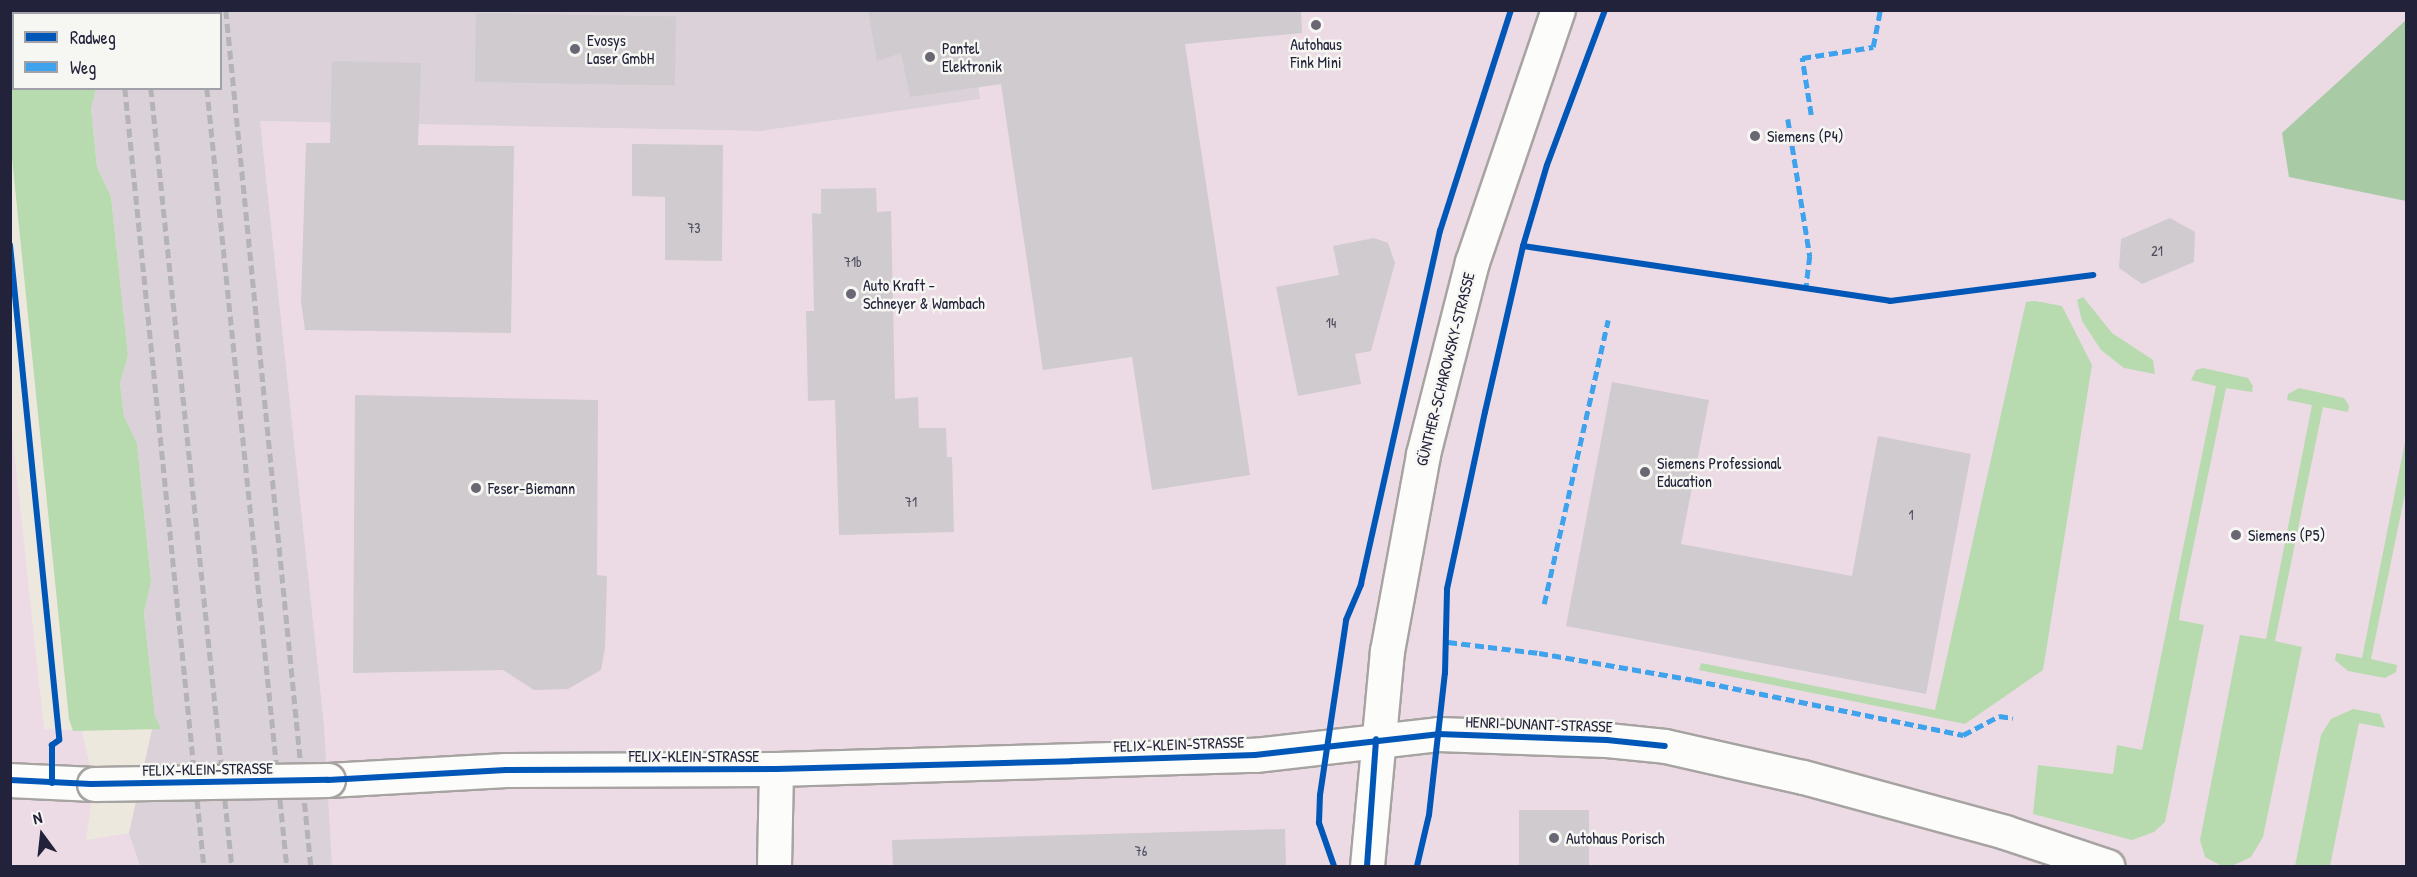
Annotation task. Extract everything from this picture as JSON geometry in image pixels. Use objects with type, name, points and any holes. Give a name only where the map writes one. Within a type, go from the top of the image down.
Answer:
[{"type":"street","name":"GÜNTHER-SCHAROWSKY-STRASSE","points":[[1366,867],[1376,739],[1396,590],[1443,366],[1489,205],[1558,10]]},
{"type":"street","name":"HENRI-DUNANT-STRASSE","points":[[1376,739],[1470,735],[1665,746],[1803,777],[1983,825],[2107,867]]},
{"type":"street","name":"FELIX-KLEIN-STRASSE","points":[[10,780],[94,784],[328,780],[506,770],[776,769],[1255,755],[1376,739]]},
{"type":"street","points":[[774,867],[776,769]]},
{"type":"shaded area","points":[[91,11],[967,11],[980,99],[761,131],[260,121],[324,725],[332,866],[140,866],[129,833],[155,716],[144,613],[151,581],[137,443],[124,416],[120,384],[128,355],[111,197],[97,167],[91,109],[96,90],[222,90],[222,12]]},
{"type":"shaded area","points":[[967,11],[2406,11],[2406,866],[332,866],[324,725],[260,121],[761,131],[979,99]]},
{"type":"shaded area","points":[[10,413],[44,729],[82,731],[94,784],[86,840],[129,833],[140,866],[11,866]]},
{"type":"green space","points":[[10,11],[91,11],[12,12],[12,90],[96,90],[91,109],[97,167],[111,197],[128,355],[120,384],[124,416],[137,443],[151,581],[144,613],[155,716],[161,729],[73,731],[69,719],[11,148]]},
{"type":"green space","points":[[2406,20],[2406,201],[2289,177],[2282,133]]},
{"type":"green space","points":[[2083,297],[2112,333],[2153,360],[2155,374],[2124,368],[2101,350],[2082,321],[2077,300]]},
{"type":"green space","points":[[2035,301],[2062,306],[2092,365],[2043,670],[1965,724],[1699,670],[1701,663],[1935,710],[2026,302]]},
{"type":"green space","points":[[2203,368],[2248,378],[2253,386],[2252,392],[2226,388],[2181,606],[2179,620],[2204,625],[2165,822],[2154,832],[2132,840],[2033,814],[2038,765],[2113,774],[2117,745],[2142,750],[2216,386],[2191,380],[2196,370]]},
{"type":"green space","points":[[2299,388],[2344,398],[2349,406],[2348,412],[2323,407],[2275,641],[2302,647],[2263,837],[2251,857],[2234,865],[2220,865],[2205,857],[2200,840],[2240,635],[2266,639],[2312,405],[2287,400],[2288,394]]},
{"type":"green space","points":[[2406,437],[2406,489],[2371,659],[2397,665],[2396,672],[2385,678],[2348,671],[2335,660],[2336,653],[2362,658]]},
{"type":"green space","points":[[2353,709],[2380,714],[2385,728],[2359,723],[2330,866],[2295,866],[2321,735],[2331,719]]},
{"type":"building","points":[[868,10],[1301,10],[1302,33],[1185,44],[1250,475],[1152,490],[1132,357],[1043,370],[1001,84],[910,97],[901,53],[877,61]]},
{"type":"building","name":"Evosys Laser GmbH","points":[[476,13],[676,16],[675,85],[475,82]]},
{"type":"building","points":[[332,61],[421,63],[418,145],[514,146],[511,333],[305,330],[301,302],[306,143],[330,143]]},
{"type":"building","points":[[632,144],[723,145],[722,261],[665,260],[665,197],[632,196]]},
{"type":"building","points":[[876,188],[877,212],[891,211],[895,399],[918,397],[919,428],[946,428],[947,457],[952,457],[954,532],[839,535],[835,400],[808,401],[806,311],[814,311],[812,213],[821,214],[821,189]]},
{"type":"building","points":[[2170,218],[2195,232],[2194,262],[2142,284],[2119,268],[2121,239]]},
{"type":"building","points":[[1374,238],[1388,243],[1395,263],[1371,351],[1355,354],[1361,384],[1298,396],[1276,287],[1339,275],[1333,246]]},
{"type":"building","name":"Siemens Professional Education","points":[[1612,382],[1709,400],[1681,544],[1852,576],[1878,436],[1971,454],[1926,694],[1566,626]]},
{"type":"building","name":"Feser-Biemann","points":[[355,395],[598,400],[597,575],[607,576],[605,648],[601,670],[568,689],[534,690],[503,670],[353,673]]},
{"type":"building","name":"Autohaus Porisch","points":[[1519,810],[1589,810],[1589,866],[1519,866]]},
{"type":"building","points":[[1285,829],[1286,867],[893,867],[892,840]]},
{"type":"railway","points":[[226,10],[311,866]]},
{"type":"railway","points":[[125,90],[204,866]]},
{"type":"railway","points":[[151,90],[232,866]]},
{"type":"railway","points":[[207,90],[287,866]]},
{"type":"marked path","points":[[1811,115],[1802,58],[1873,47],[1880,10]]},
{"type":"marked path","points":[[1788,119],[1810,256],[1806,288]]},
{"type":"marked path","points":[[1544,604],[1608,320]]},
{"type":"marked path","points":[[1448,642],[1539,653],[1693,680],[1963,735],[1999,716],[2013,718]]},
{"type":"cycle path","points":[[1334,866],[1319,823],[1320,795],[1346,620],[1361,584],[1440,231],[1511,10]]},
{"type":"cycle path","points":[[1417,866],[1429,815],[1445,673],[1447,589],[1485,412],[1523,246],[1547,165],[1605,10]]},
{"type":"cycle path","points":[[10,245],[59,740],[52,745],[52,783]]},
{"type":"cycle path","points":[[1523,246],[1890,301],[2093,275]]},
{"type":"cycle path","points":[[10,780],[91,784],[328,780],[506,770],[776,769],[1072,761],[1255,755],[1438,734],[1607,740],[1665,746]]},
{"type":"cycle path","points":[[1367,866],[1376,739]]},
{"type":"place","name":"Autohaus Fink Mini","points":[[1316,25]]},
{"type":"place","name":"Evosys Laser GmbH","points":[[575,49]]},
{"type":"place","name":"Pantel Elektronik","points":[[930,57]]},
{"type":"place","name":"Siemens (P4)","points":[[1755,136]]},
{"type":"place","name":"Auto Kraft - Schneyer & Wambach","points":[[851,294]]},
{"type":"place","name":"Siemens Professional Education","points":[[1645,472]]},
{"type":"place","name":"Feser-Biemann","points":[[476,488]]},
{"type":"place","name":"Siemens (P5)","points":[[2236,535]]},
{"type":"place","name":"Autohaus Porisch","points":[[1554,838]]}]
